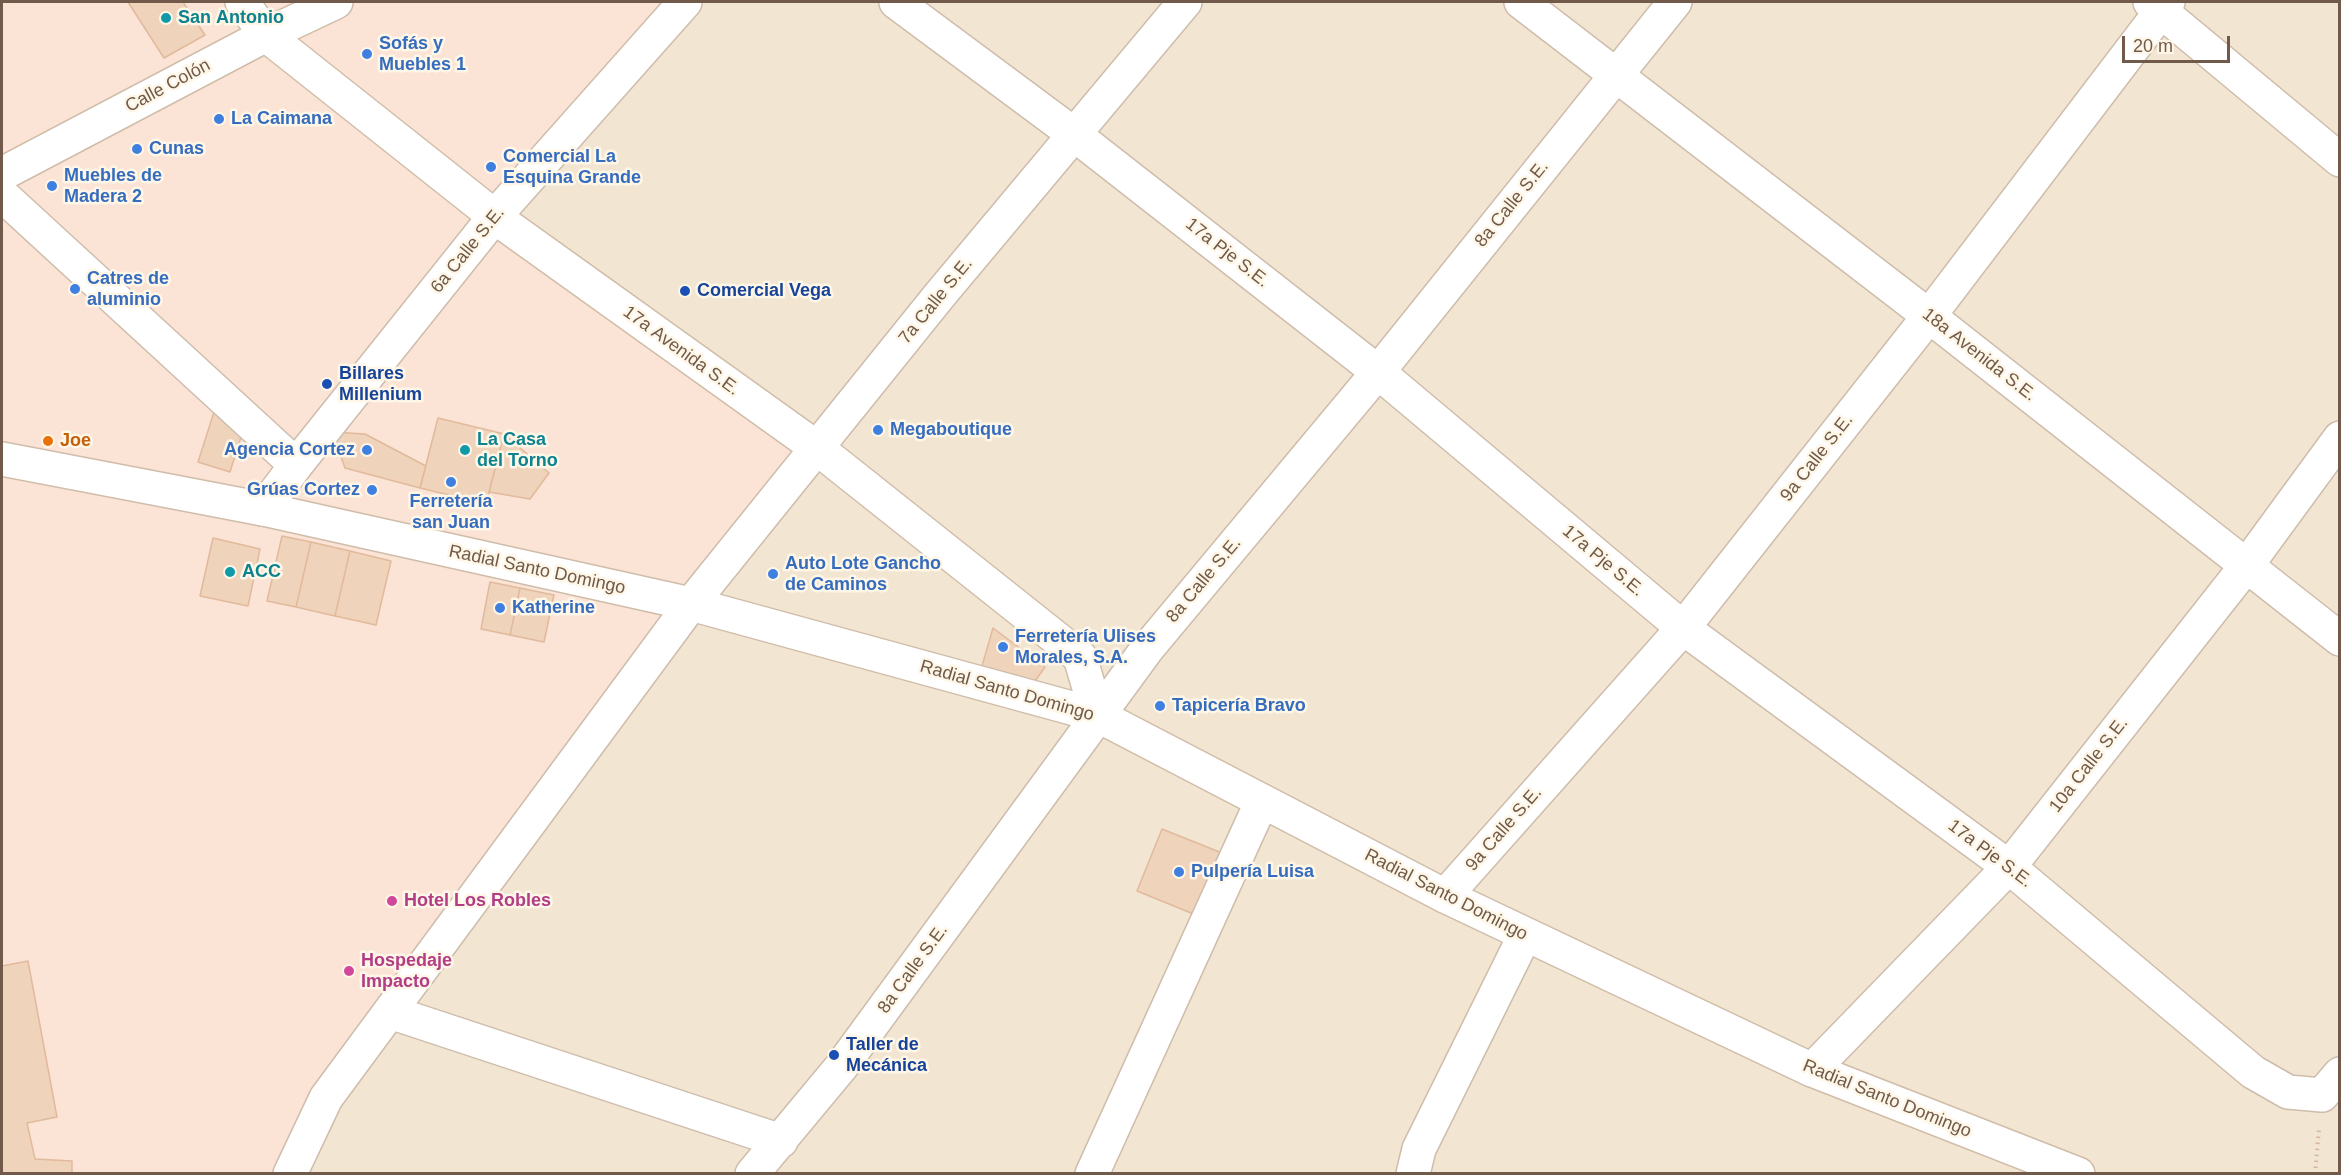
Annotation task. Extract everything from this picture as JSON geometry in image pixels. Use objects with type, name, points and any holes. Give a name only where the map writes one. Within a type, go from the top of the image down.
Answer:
[{"type":"street","name":"17a Avenida S.E.","points":[[242,2],[266,35],[495,216],[817,448],[1080,657],[1097,715]]},
{"type":"street","name":"Calle Colón","points":[[2,174],[266,35],[336,2]]},
{"type":"street","name":"6a Calle S.E.","points":[[263,509],[495,216],[685,2]]},
{"type":"street","name":"17a Pje S.E.","points":[[896,2],[1075,135],[1378,372],[1683,628],[2009,867],[2253,1072],[2288,1092],[2331,1084]]},
{"type":"street","name":"7a Calle S.E.","points":[[290,1173],[326,1098],[691,604],[939,296],[1185,2]]},
{"type":"street","name":"18a Avenida S.E.","points":[[1521,2],[1929,316],[2340,639]]},
{"type":"street","name":"8a Calle S.E.","points":[[752,1173],[841,1067],[1097,715],[1155,640],[1378,372],[1675,2]]},
{"type":"street","points":[[2160,4],[2340,160]]},
{"type":"street","name":"9a Calle S.E.","points":[[1445,896],[1683,628],[1929,316],[2160,4]]},
{"type":"street","points":[[2,195],[296,465]]},
{"type":"street","name":"10a Calle S.E.","points":[[1812,1070],[2009,867],[2247,565],[2340,438]]},
{"type":"street","name":"Radial Santo Domingo","points":[[2,459],[263,509],[691,604],[1097,715],[1445,896],[1812,1070],[2078,1173]]},
{"type":"street","points":[[1092,1173],[1262,801]]},
{"type":"street","points":[[1413,1173],[1419,1149],[1525,935]]},
{"type":"street","points":[[390,1012],[781,1141]]},
{"type":"path","points":[[2315,1173],[2331,1084]]},
{"type":"shaded area","points":[[2,2],[2339,2],[2339,1173],[2,1174]]},
{"type":"shaded area","points":[[2,2],[689,2],[504,223],[822,452],[290,1173],[2,1174]]},
{"type":"building","name":"San Antonio","points":[[128,2],[183,2],[205,35],[164,58]]},
{"type":"building","points":[[214,412],[242,434],[230,472],[198,462]]},
{"type":"building","name":"La Casa del Torno","points":[[438,418],[504,434],[486,504],[420,488]]},
{"type":"building","name":"Agencia Cortez","points":[[332,432],[365,434],[426,466],[420,488],[345,468]]},
{"type":"building","points":[[504,434],[549,473],[530,499],[489,492]]},
{"type":"building","points":[[282,536],[311,542],[296,607],[267,601]]},
{"type":"building","name":"ACC","points":[[213,538],[260,549],[248,606],[200,596]]},
{"type":"building","points":[[311,542],[350,551],[335,616],[296,607]]},
{"type":"building","points":[[350,551],[391,561],[376,625],[335,616]]},
{"type":"building","name":"Katherine","points":[[490,582],[520,588],[510,635],[481,629]]},
{"type":"building","points":[[520,588],[554,595],[544,642],[510,635]]},
{"type":"building","name":"Ferretería Ulises Morales, S.A.","points":[[993,628],[1045,667],[1035,681],[982,666]]},
{"type":"building","name":"Pulpería Luisa","points":[[1162,829],[1222,853],[1196,915],[1137,891]]},
{"type":"building","points":[[28,961],[57,1117],[27,1123],[35,1159],[72,1161],[72,1174],[2,1174],[2,966]]},
{"type":"place","name":"San Antonio","points":[[166,18]]},
{"type":"place","name":"Sofás y Muebles 1","points":[[367,54]]},
{"type":"place","name":"La Caimana","points":[[219,119]]},
{"type":"place","name":"Cunas","points":[[137,149]]},
{"type":"place","name":"Comercial La Esquina Grande","points":[[491,167]]},
{"type":"place","name":"Muebles de Madera 2","points":[[52,186]]},
{"type":"place","name":"Catres de aluminio","points":[[75,289]]},
{"type":"place","name":"Comercial Vega","points":[[685,291]]},
{"type":"place","name":"Billares Millenium","points":[[327,384]]},
{"type":"place","name":"Megaboutique","points":[[878,430]]},
{"type":"place","name":"Joe","points":[[48,441]]},
{"type":"place","name":"Agencia Cortez","points":[[367,450]]},
{"type":"place","name":"La Casa del Torno","points":[[465,450]]},
{"type":"place","name":"Ferretería san Juan","points":[[451,482]]},
{"type":"place","name":"Grúas Cortez","points":[[372,490]]},
{"type":"place","name":"ACC","points":[[230,572]]},
{"type":"place","name":"Auto Lote Gancho de Caminos","points":[[773,574]]},
{"type":"place","name":"Katherine","points":[[500,608]]},
{"type":"place","name":"Ferretería Ulises Morales, S.A.","points":[[1003,647]]},
{"type":"place","name":"Tapicería Bravo","points":[[1160,706]]},
{"type":"place","name":"Pulpería Luisa","points":[[1179,872]]},
{"type":"place","name":"Hotel Los Robles","points":[[392,901]]},
{"type":"place","name":"Hospedaje Impacto","points":[[349,971]]},
{"type":"place","name":"Taller de Mecánica","points":[[834,1055]]}]
